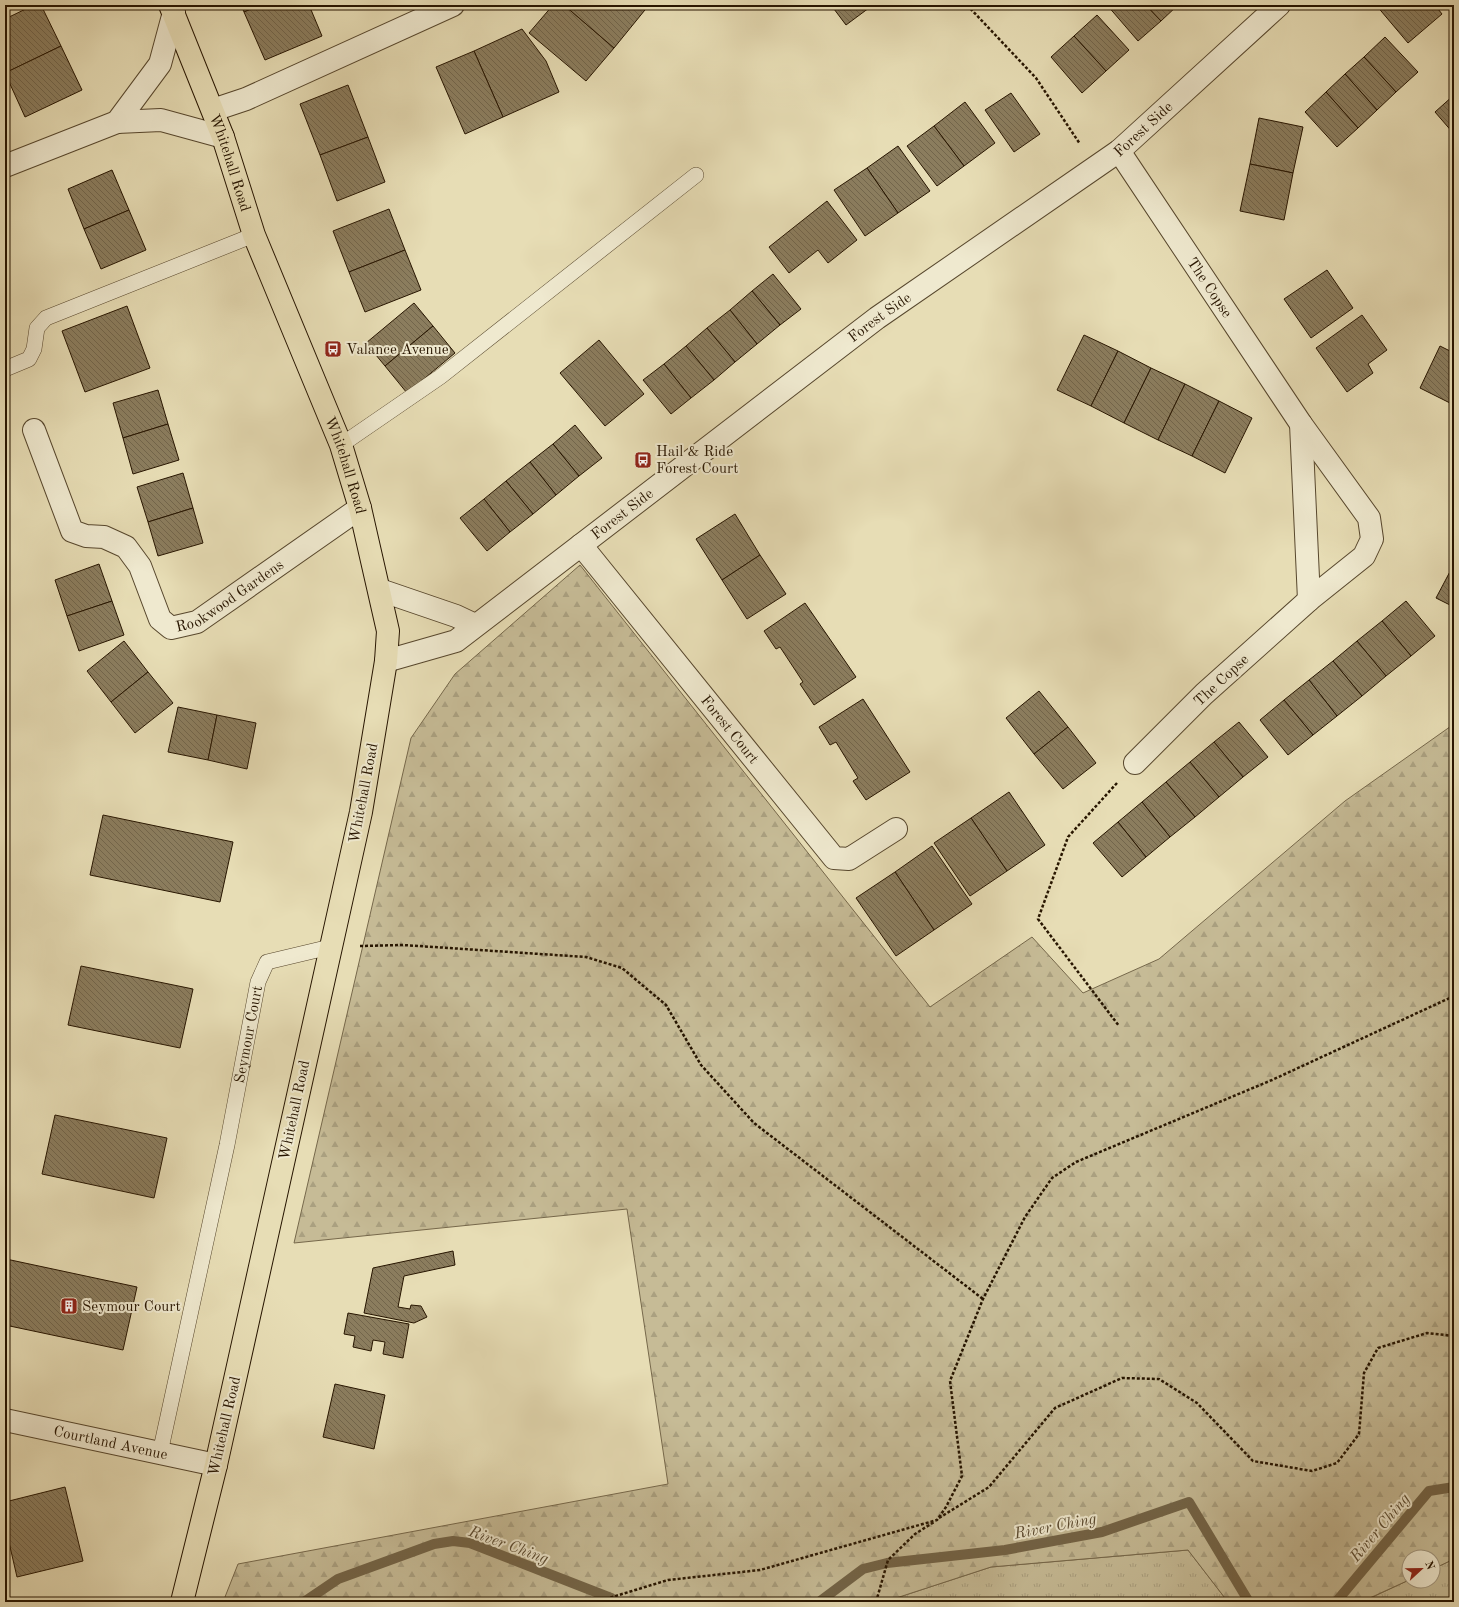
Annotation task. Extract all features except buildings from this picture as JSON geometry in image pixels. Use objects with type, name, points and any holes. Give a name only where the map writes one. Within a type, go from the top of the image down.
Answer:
[{"type":"main road","name":"Whitehall Road","points":[[172,9],[223,137],[254,236],[341,445],[360,508],[380,590],[388,631],[386,661],[360,812],[216,1465],[182,1602]]},
{"type":"street","points":[[212,110],[246,99],[453,5]]},
{"type":"street","name":"Forest Side","points":[[386,661],[456,641],[877,318],[1119,151],[1280,5]]},
{"type":"street","points":[[117,122],[160,64],[172,9]]},
{"type":"street","points":[[5,166],[117,122],[161,120],[223,137]]},
{"type":"street","name":"The Copse","points":[[1119,151],[1301,424],[1369,518],[1372,539],[1364,556],[1309,600],[1204,694],[1135,763]]},
{"type":"street","points":[[1301,424],[1309,600]]},
{"type":"street","name":"Rookwood Gardens","points":[[34,430],[72,531],[86,536],[104,537],[126,547],[140,566],[160,619],[171,628],[197,622],[360,508]]},
{"type":"street","name":"Forest Court","points":[[581,545],[834,858],[849,859],[896,829]]},
{"type":"street","points":[[380,590],[456,616],[475,626]]},
{"type":"street","name":"Courtland Avenue","points":[[5,1420],[216,1465]]},
{"type":"lane","points":[[341,445],[440,377],[696,175]]},
{"type":"lane","points":[[5,369],[29,359],[34,349],[37,328],[46,318],[254,236]]},
{"type":"lane","name":"Seymour Court","points":[[160,1453],[227,1145],[258,982],[267,962],[330,947]]},
{"type":"path","points":[[967,5],[1036,78],[1077,139]]},
{"type":"path","points":[[1119,1026],[1038,919],[1068,837],[1135,763]]},
{"type":"path","points":[[330,947],[403,944],[586,957],[622,968],[666,1005],[702,1065],[754,1123],[983,1299]]},
{"type":"path","points":[[596,1602],[668,1580],[760,1570],[937,1520],[946,1507],[962,1476],[950,1381],[983,1299],[1025,1217],[1052,1178],[1076,1162],[1272,1080],[1454,996]]},
{"type":"path","points":[[876,1602],[888,1560],[914,1534],[989,1487],[1055,1408],[1122,1378],[1159,1379],[1197,1403],[1253,1461],[1312,1471],[1338,1463],[1359,1434],[1364,1373],[1378,1348],[1427,1334],[1454,1336]]},
{"type":"green space","points":[[580,565],[930,1007],[1032,937],[1083,993],[1159,959],[1345,801],[1454,724],[1454,1559],[1441,1565],[1441,1549],[1401,1549],[1401,1584],[1361,1602],[1228,1602],[1188,1550],[991,1567],[884,1602],[223,1602],[238,1564],[668,1484],[627,1209],[294,1243],[411,738],[455,674]]},
{"type":"green space","points":[[1188,1550],[1228,1602],[884,1602],[991,1567]]},
{"type":"green space","points":[[1454,1559],[1454,1602],[1362,1602],[1401,1584],[1401,1589],[1441,1589],[1441,1565]]},
{"type":"waterway","name":"River Ching","points":[[1336,1602],[1429,1491],[1454,1487]]},
{"type":"waterway","name":"River Ching","points":[[819,1602],[863,1569],[887,1563],[1005,1550],[1102,1532],[1189,1502],[1249,1602]]},
{"type":"waterway","name":"River Ching","points":[[304,1602],[338,1579],[434,1544],[453,1541],[470,1543],[611,1598],[616,1602]]},
{"type":"place","name":"Valance Avenue","points":[[333,349]]},
{"type":"place","name":"Hail & Ride Forest Court","points":[[643,460]]},
{"type":"place","name":"Seymour Court","points":[[69,1306]]}]
